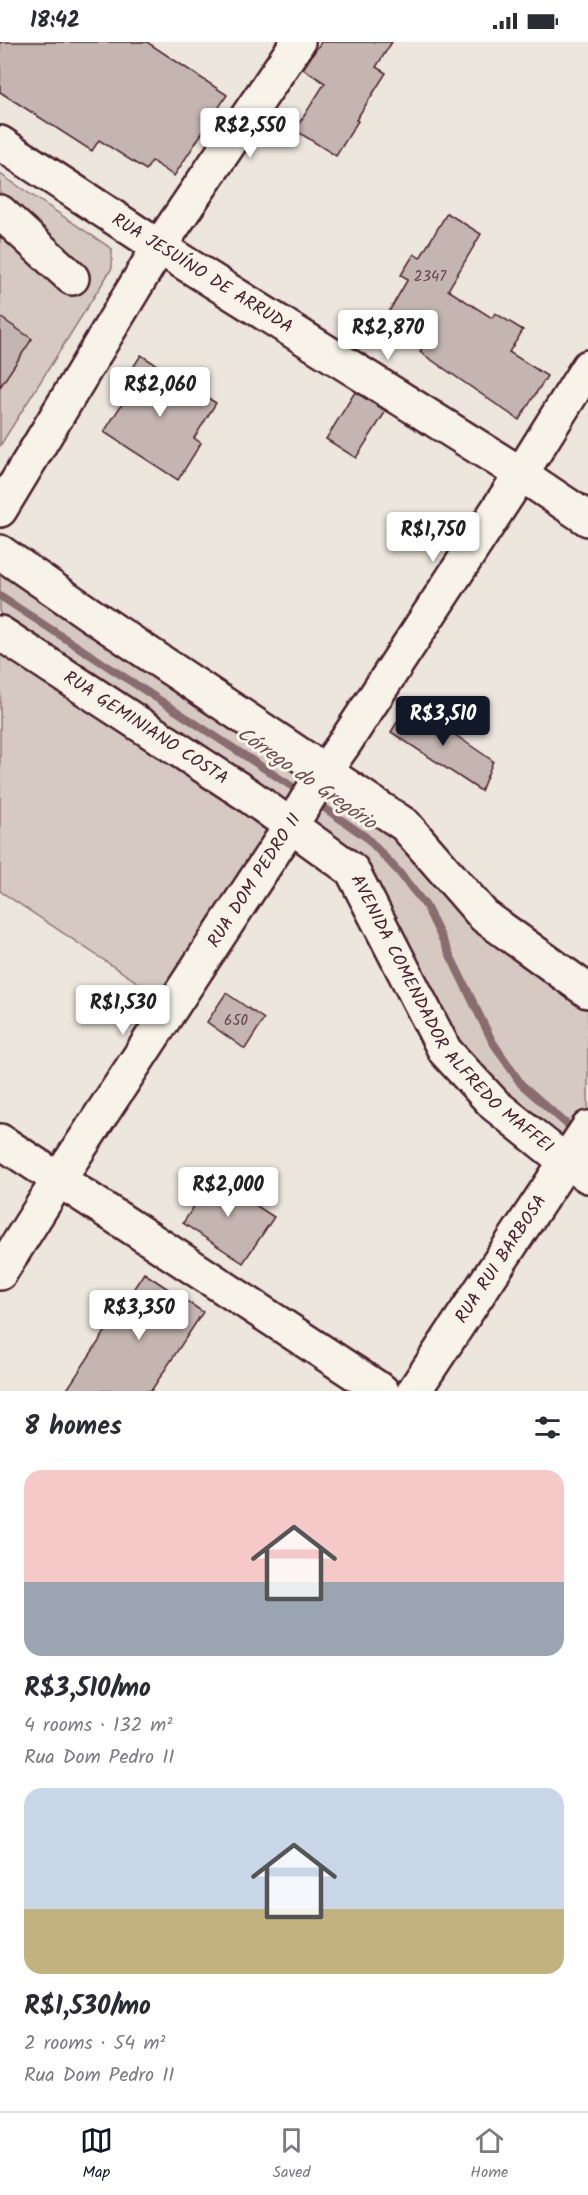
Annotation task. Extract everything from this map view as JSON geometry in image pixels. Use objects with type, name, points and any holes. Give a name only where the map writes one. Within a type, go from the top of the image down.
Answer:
[{"type":"main road","points":[[0,510],[159,247],[298,42]]},
{"type":"main road","name":"RUA JESUÍNO DE ARRUDA","points":[[0,143],[159,247],[521,474],[588,519]]},
{"type":"main road","points":[[0,212],[72,278]]},
{"type":"main road","name":"RUA DOM PEDRO II","points":[[0,1273],[59,1179],[521,474],[588,367]]},
{"type":"main road","points":[[0,552],[322,777],[405,825],[484,916],[588,991]]},
{"type":"main road","name":"RUA GEMINIANO COSTA","points":[[0,633],[248,795],[295,821]]},
{"type":"main road","name":"AVENIDA COMENDADOR ALFREDO MAFFEI","points":[[295,821],[352,870],[445,1051],[495,1105],[578,1155]]},
{"type":"main road","points":[[0,1141],[382,1391]]},
{"type":"main road","name":"RUA RUI BARBOSA","points":[[414,1391],[578,1155]]},
{"type":"shaded area","points":[[0,174],[112,249],[112,268],[0,446]]},
{"type":"shaded area","points":[[0,552],[325,771],[588,991],[588,1176],[495,1105],[352,870],[0,633]]},
{"type":"shaded area","points":[[0,650],[260,821],[266,830],[263,840],[161,998],[0,891]]},
{"type":"building","points":[[0,42],[147,42],[227,95],[174,176],[152,161],[146,170],[99,140],[92,151],[0,92]]},
{"type":"building","points":[[321,42],[392,42],[376,67],[386,73],[336,156],[295,130],[325,83],[303,69]]},
{"type":"building","points":[[447,213],[481,234],[448,290],[492,318],[495,313],[523,330],[509,352],[547,376],[519,420],[420,352],[424,345],[384,320],[408,279],[401,275],[414,254],[420,258]]},
{"type":"building","points":[[0,317],[32,339],[0,387]]},
{"type":"building","points":[[141,355],[216,403],[194,438],[201,443],[178,480],[104,432],[129,393],[120,388]]},
{"type":"building","points":[[355,392],[386,411],[356,458],[326,439]]},
{"type":"building","points":[[409,703],[493,761],[481,791],[391,732]]},
{"type":"building","points":[[226,993],[264,1019],[245,1049],[207,1022]]},
{"type":"building","points":[[218,1170],[242,1186],[237,1193],[274,1217],[243,1263],[183,1223]]},
{"type":"building","points":[[144,1273],[203,1312],[151,1391],[66,1391]]},
{"type":"waterway","name":"Córrego do Gregório","points":[[0,596],[302,793]]},
{"type":"waterway","name":"Córrego do Gregório","points":[[313,800],[366,837],[398,871],[426,906],[492,1041],[521,1084],[578,1134]]}]
